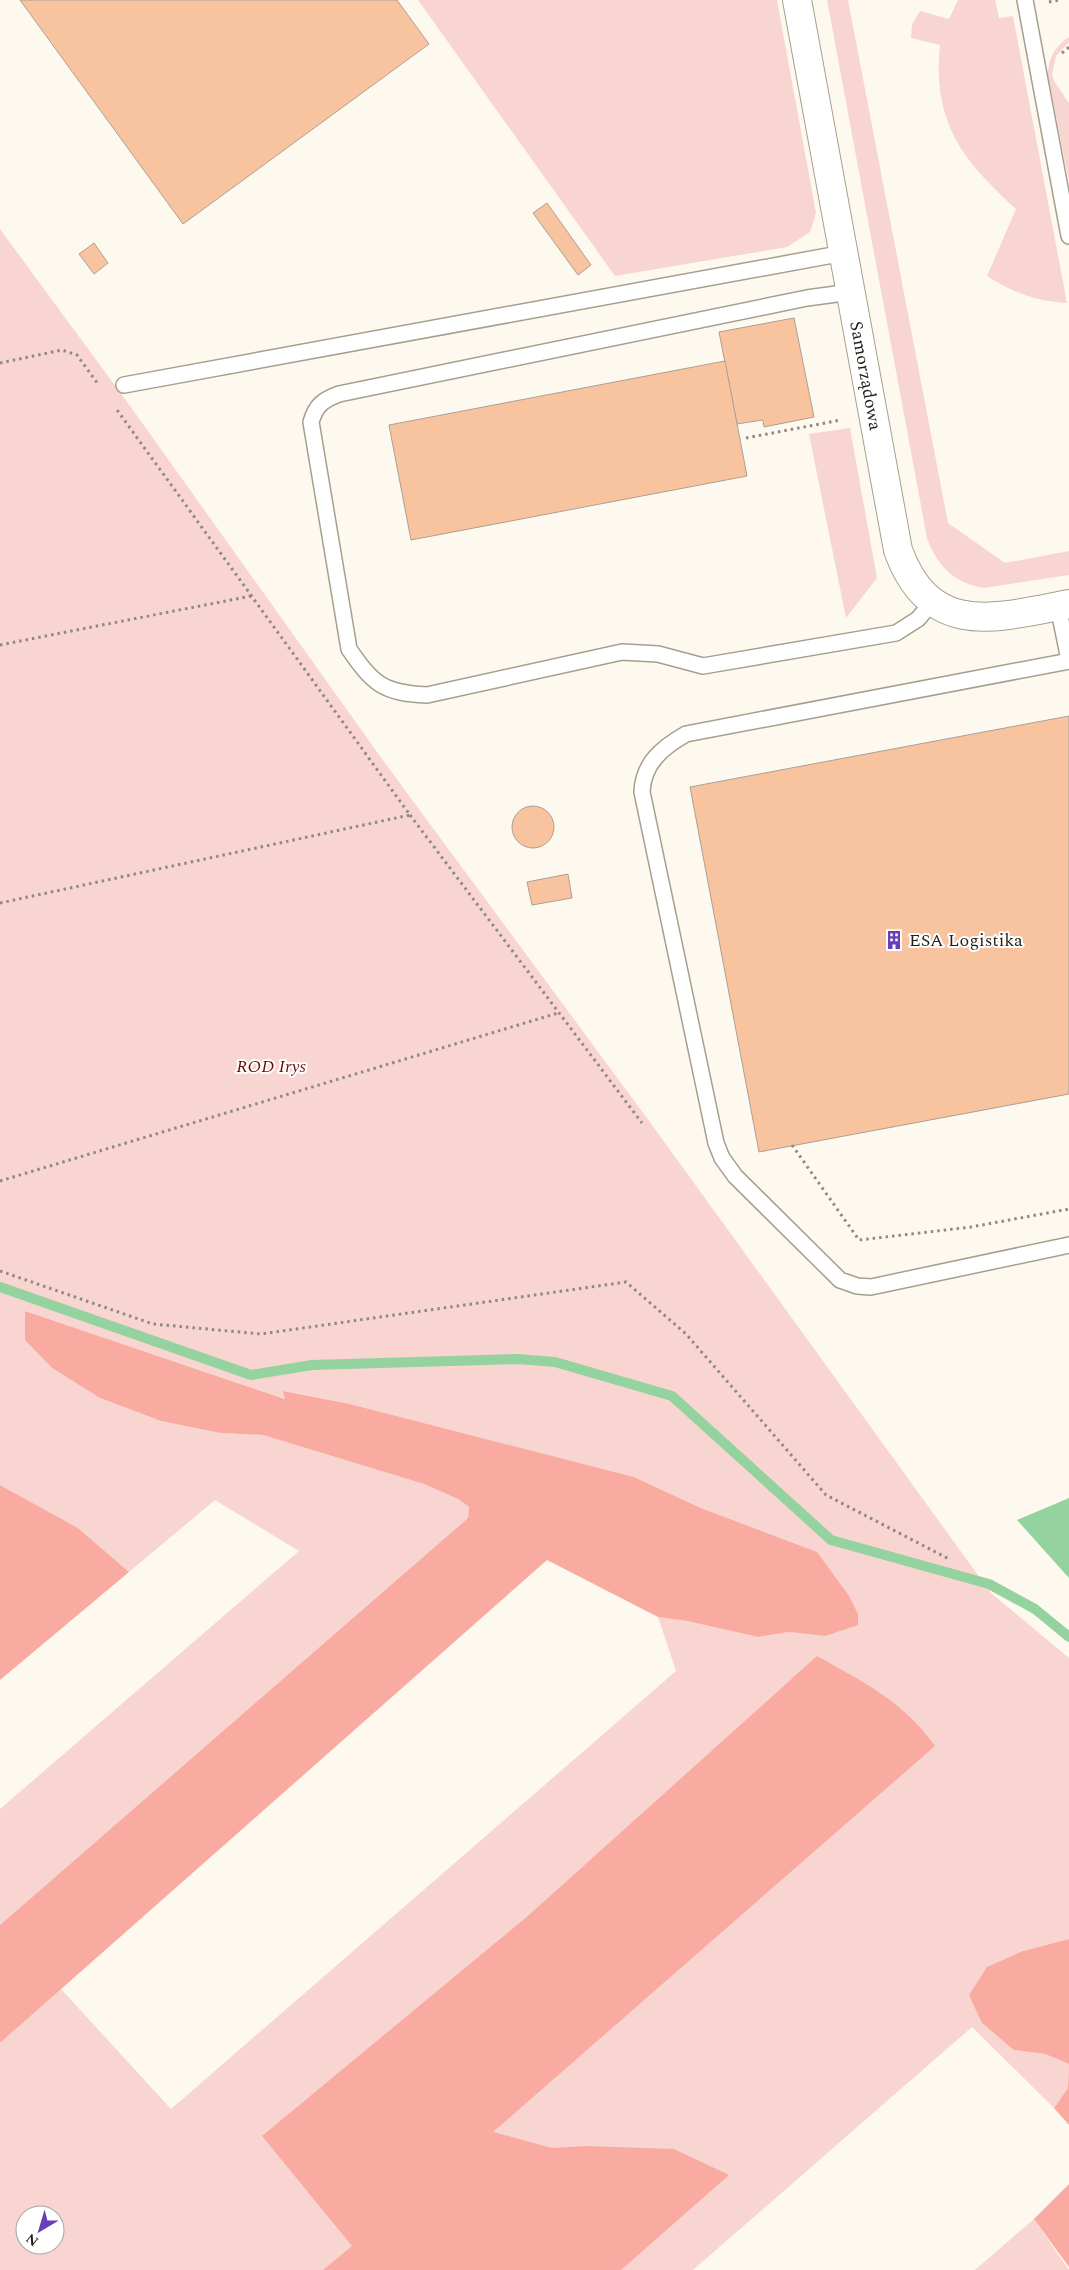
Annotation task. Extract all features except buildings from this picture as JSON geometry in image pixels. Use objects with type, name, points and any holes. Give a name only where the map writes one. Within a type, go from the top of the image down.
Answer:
[{"type":"street","name":"Samorządowa","points":[[796,0],[898,550],[906,574],[933,601],[945,610],[972,618],[1010,615],[1063,605]]},
{"type":"lane","points":[[1025,0],[1069,236]]},
{"type":"lane","points":[[124,385],[844,253]]},
{"type":"lane","points":[[851,292],[758,308],[339,394],[324,399],[315,408],[311,422],[349,649],[363,670],[379,685],[403,694],[427,695],[622,652],[658,654],[704,666],[896,633],[918,619],[933,601]]},
{"type":"lane","points":[[1063,605],[1069,660],[686,734],[670,743],[654,759],[642,780],[642,792],[716,1144],[722,1158],[735,1176],[840,1280],[857,1286],[871,1287],[1069,1245]]},
{"type":"path","points":[[0,362],[62,350],[77,355],[100,387]]},
{"type":"path","points":[[112,403],[410,815],[642,1123]]},
{"type":"path","points":[[746,438],[848,419]]},
{"type":"path","points":[[0,645],[251,596]]},
{"type":"path","points":[[0,903],[410,815]]},
{"type":"path","points":[[0,1181],[558,1013]]},
{"type":"path","points":[[792,1145],[859,1240],[971,1227],[1069,1209]]},
{"type":"path","points":[[0,1271],[153,1324],[261,1334],[626,1282],[686,1334],[826,1495],[949,1559]]},
{"type":"green space","points":[[418,0],[777,0],[816,213],[810,232],[787,247],[615,276]]},
{"type":"green space","points":[[827,0],[848,0],[948,523],[1005,563],[1069,551],[1069,575],[984,588],[973,586],[948,572],[931,548],[927,538]]},
{"type":"green space","points":[[958,0],[995,0],[999,18],[1013,16],[1067,303],[1045,301],[1025,295],[987,276],[1016,209],[980,174],[955,138],[946,118],[941,96],[939,72],[940,45],[911,38],[912,24],[920,11],[949,19]]},
{"type":"green space","points":[[1069,37],[1069,42],[1056,56],[1052,74],[1054,81],[1069,103],[1069,182],[1048,76],[1049,64],[1053,54],[1059,45]]},
{"type":"green space","name":"ROD Irys","points":[[0,229],[133,410],[382,759],[652,1125],[991,1593],[1069,1658],[1069,1939],[1023,1951],[1014,2050],[1045,2054],[1069,2064],[1068,2088],[1054,2108],[972,2027],[693,2270],[0,2270],[0,2043],[61,1989],[171,2109],[676,1671],[658,1617],[687,1621],[758,1637],[789,1632],[826,1636],[703,1509],[634,1477],[350,1404],[284,1391],[286,1399],[25,1311],[26,1340],[52,1368],[100,1398],[161,1421],[220,1433],[263,1435],[424,1484],[458,1499],[469,1507],[468,1518],[0,1925],[0,1809],[299,1551],[215,1500],[129,1572],[78,1528],[0,1485]]},
{"type":"green space","points":[[850,428],[877,578],[846,618],[809,434]]},
{"type":"green space","points":[[1034,2219],[1069,2270],[975,2270]]},
{"type":"shaded area","points":[[25,1311],[285,1399],[283,1391],[350,1404],[634,1477],[703,1509],[817,1552],[849,1596],[858,1614],[858,1625],[825,1636],[789,1632],[758,1637],[687,1621],[658,1617],[547,1560],[0,2043],[0,1925],[468,1518],[469,1507],[458,1499],[424,1484],[263,1435],[220,1433],[161,1421],[100,1398],[52,1368],[25,1340]]},
{"type":"shaded area","points":[[0,1485],[78,1528],[129,1572],[0,1680]]},
{"type":"shaded area","points":[[1069,1498],[1069,1578],[1017,1520]]},
{"type":"shaded area","points":[[817,1656],[866,1684],[896,1705],[923,1730],[935,1746],[493,2132],[552,2148],[586,2146],[674,2149],[729,2175],[621,2270],[323,2270],[352,2246],[262,2136],[529,1915]]},
{"type":"shaded area","points":[[1069,1939],[1069,2064],[1045,2054],[1014,2050],[982,2023],[969,1995],[987,1967],[1023,1951]]},
{"type":"shaded area","points":[[1069,2064],[1069,2125],[1054,2108],[1068,2088]]},
{"type":"shaded area","points":[[1069,2184],[1069,2267],[1034,2219]]},
{"type":"waterway","points":[[0,1287],[251,1375],[312,1365],[517,1359],[555,1362],[672,1396],[831,1540],[989,1584],[1035,1609],[1069,1637]]},
{"type":"place","name":"ESA Logistika","points":[[894,940]]}]
